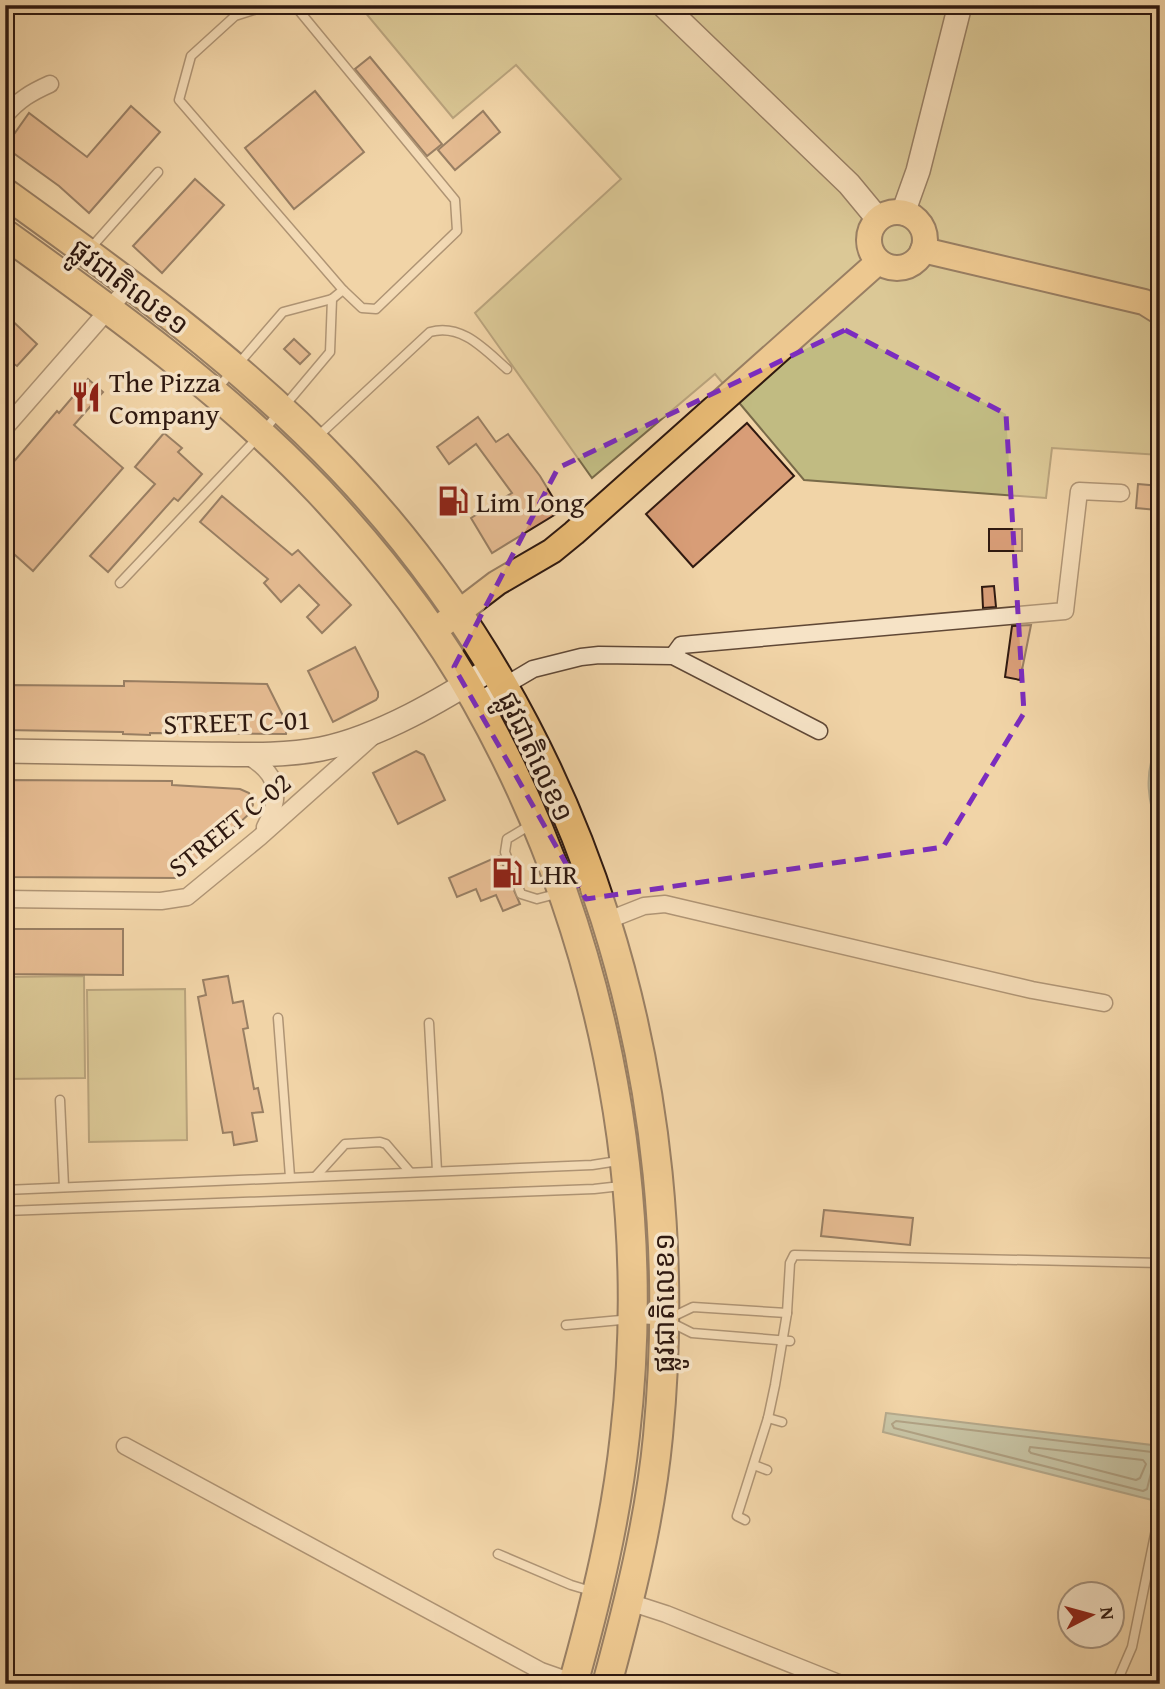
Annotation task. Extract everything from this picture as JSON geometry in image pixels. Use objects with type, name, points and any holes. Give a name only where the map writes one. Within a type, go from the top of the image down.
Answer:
[{"type":"highway","name":"ផ្លូវជាតិលេខ១","points":[[5,193],[130,285],[282,410],[314,440],[388,521],[458,612],[499,676],[535,745],[564,810],[606,921],[638,1037],[655,1137],[664,1227],[665,1320],[658,1439],[647,1515],[629,1602],[607,1684]]},
{"type":"highway","name":"ផ្លូវជាតិលេខ១","points":[[5,234],[109,310],[261,434],[321,494],[363,542],[433,632],[472,693],[506,758],[562,892],[592,984],[606,1042],[626,1172],[631,1228],[632,1319],[625,1434],[615,1508],[598,1592],[575,1683]]},
{"type":"main road","points":[[893,212],[903,213],[918,222],[923,231],[923,250],[917,260],[903,268],[894,269],[878,262],[869,243],[872,226],[878,219],[893,212]]},
{"type":"main road","points":[[923,250],[1155,304]]},
{"type":"main road","points":[[433,632],[497,583],[552,551],[574,533],[878,262]]},
{"type":"street","points":[[663,5],[849,184],[878,219]]},
{"type":"street","points":[[903,213],[918,171],[960,5]]},
{"type":"street","points":[[5,116],[16,103],[50,84]]},
{"type":"street","points":[[5,428],[130,285]]},
{"type":"street","points":[[673,656],[681,645],[1065,611],[1079,491],[1121,493]]},
{"type":"street","points":[[499,676],[581,657],[673,656],[819,731]]},
{"type":"street","name":"STREET C-01","points":[[5,751],[246,754],[294,753],[321,749],[472,693],[499,676]]},
{"type":"street","name":"STREET C-02","points":[[5,899],[161,901],[187,897],[380,729]]},
{"type":"street","points":[[246,754],[264,765],[274,781],[277,796],[274,811],[260,836]]},
{"type":"street","points":[[606,921],[643,906],[665,904],[1032,990],[1104,1003]]},
{"type":"street","points":[[125,1446],[541,1671],[575,1683]]},
{"type":"street","points":[[629,1602],[666,1614],[841,1684]]},
{"type":"lane","points":[[269,5],[235,16],[191,56],[179,100],[343,290],[362,308],[376,309],[457,231],[456,200],[296,7],[290,5]]},
{"type":"lane","points":[[87,253],[158,172]]},
{"type":"lane","points":[[213,394],[283,312],[332,299],[343,290]]},
{"type":"lane","points":[[120,583],[261,434],[330,352],[332,299]]},
{"type":"lane","points":[[314,440],[430,332],[440,329],[454,331],[475,342],[507,369]]},
{"type":"lane","points":[[534,822],[507,839],[505,852],[521,894],[537,899],[562,892]]},
{"type":"lane","points":[[278,1018],[290,1177]]},
{"type":"lane","points":[[429,1023],[437,1171]]},
{"type":"lane","points":[[60,1100],[64,1187]]},
{"type":"lane","points":[[316,1176],[345,1144],[380,1142],[386,1144],[411,1172]]},
{"type":"lane","points":[[5,1189],[592,1165],[626,1172]]},
{"type":"lane","points":[[5,1211],[594,1189],[626,1172]]},
{"type":"lane","points":[[746,1520],[737,1516],[768,1418],[787,1340],[790,1263],[794,1255],[1160,1263]]},
{"type":"lane","points":[[665,1320],[693,1307],[787,1313]]},
{"type":"lane","points":[[566,1325],[632,1319],[665,1320],[692,1333],[787,1340]]},
{"type":"lane","points":[[775,1385],[786,1386]]},
{"type":"lane","points":[[768,1418],[782,1422]]},
{"type":"lane","points":[[754,1465],[767,1470]]},
{"type":"lane","points":[[1116,1684],[1132,1647],[1160,1510]]},
{"type":"lane","points":[[498,1554],[571,1585],[598,1592]]},
{"type":"highlighted area","points":[[845,330],[1006,414],[1024,713],[943,847],[586,899],[454,667],[558,468]]},
{"type":"shaded area","points":[[359,5],[1160,5],[1160,455],[1052,448],[1046,498],[804,480],[715,374],[592,478],[475,313],[621,179],[516,65],[453,118]]},
{"type":"shaded area","points":[[84,976],[85,1078],[5,1079],[5,977]]},
{"type":"shaded area","points":[[185,989],[187,1140],[89,1142],[87,990]]},
{"type":"water","points":[[1160,741],[1160,837],[1150,801],[1149,777],[1150,765]]},
{"type":"water","points":[[886,1413],[1160,1446],[1160,1461],[1152,1500],[883,1432]]},
{"type":"building","points":[[370,57],[442,144],[427,156],[355,69]]},
{"type":"building","points":[[315,91],[364,152],[294,209],[245,148]]},
{"type":"building","points":[[131,106],[160,132],[89,213],[59,186],[5,147],[29,113],[87,157]]},
{"type":"building","points":[[483,111],[500,132],[455,170],[438,150]]},
{"type":"building","points":[[195,179],[224,205],[162,273],[133,246]]},
{"type":"building","points":[[5,314],[37,344],[17,366],[14,364],[5,374]]},
{"type":"building","points":[[294,339],[310,354],[300,364],[284,349]]},
{"type":"building","points":[[88,379],[103,392],[74,425],[123,468],[33,571],[5,546],[5,472]]},
{"type":"building","points":[[478,417],[496,442],[508,434],[540,476],[561,511],[492,553],[471,518],[512,493],[476,444],[449,464],[437,447]]},
{"type":"building","points":[[747,423],[794,476],[693,567],[646,514]]},
{"type":"building","points":[[164,433],[182,448],[178,452],[202,474],[178,501],[174,498],[108,572],[90,556],[155,484],[135,467]]},
{"type":"building","points":[[1138,484],[1160,486],[1157,510],[1136,508]]},
{"type":"building","points":[[222,496],[292,555],[298,550],[351,605],[322,633],[307,617],[319,605],[299,585],[281,602],[264,583],[268,579],[200,522]]},
{"type":"building","points":[[989,529],[1022,529],[1022,551],[989,551]]},
{"type":"building","points":[[994,586],[996,607],[983,608],[982,587]]},
{"type":"building","points":[[1031,625],[1020,680],[1005,677],[1012,626]]},
{"type":"building","points":[[355,647],[378,697],[333,722],[308,671]]},
{"type":"building","points":[[124,681],[267,684],[287,724],[286,734],[150,735],[5,730],[5,685],[124,686]]},
{"type":"building","points":[[416,751],[424,755],[445,800],[398,824],[373,773]]},
{"type":"building","points":[[5,780],[172,781],[172,785],[240,789],[249,793],[253,805],[248,815],[179,878],[5,877]]},
{"type":"building","points":[[499,856],[520,904],[503,911],[496,895],[481,901],[476,889],[457,897],[449,878]]},
{"type":"building","points":[[5,929],[123,929],[123,975],[5,974]]},
{"type":"building","points":[[228,976],[233,1003],[243,1001],[248,1028],[243,1029],[254,1089],[258,1088],[263,1112],[252,1113],[257,1141],[234,1145],[232,1132],[223,1133],[198,997],[206,995],[203,980]]},
{"type":"building","points":[[824,1210],[913,1218],[910,1245],[821,1236]]},
{"type":"place","name":"The Pizza Company","points":[[86,397]]},
{"type":"place","name":"Lim Long","points":[[453,501]]},
{"type":"place","name":"LHR","points":[[507,873]]}]
